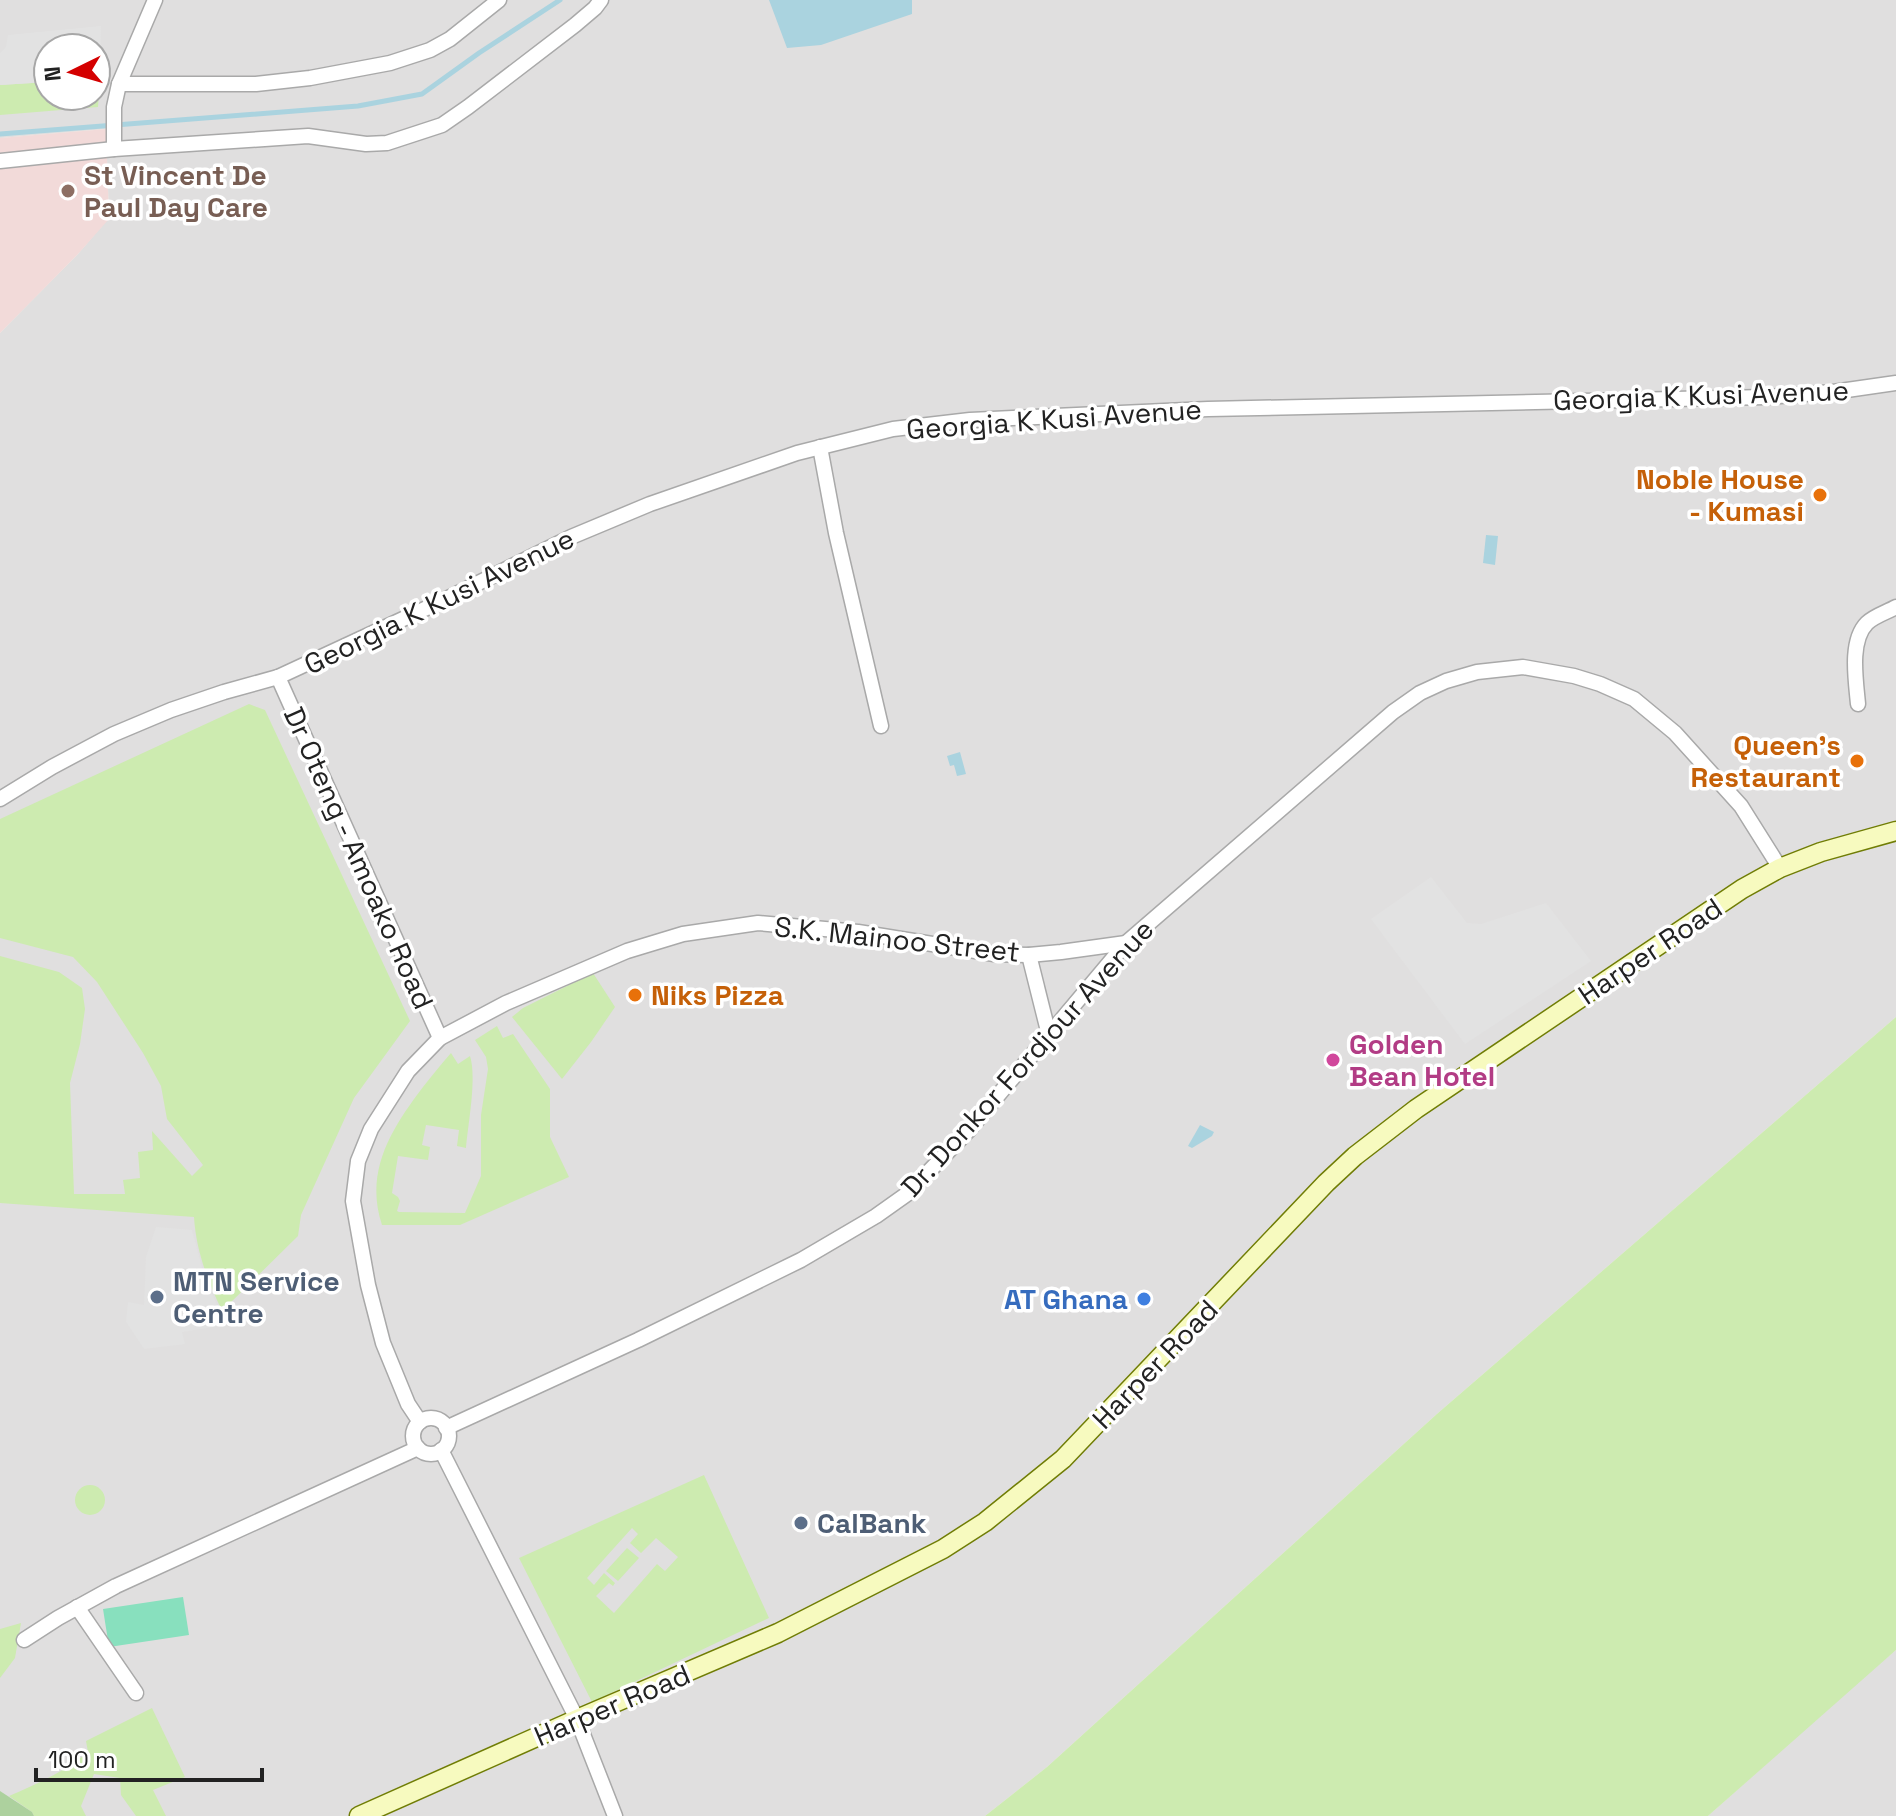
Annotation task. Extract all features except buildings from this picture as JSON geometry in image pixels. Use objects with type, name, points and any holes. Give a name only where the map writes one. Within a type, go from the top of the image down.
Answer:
[{"type":"main road","name":"Harper Road","points":[[359,1816],[778,1633],[943,1549],[985,1522],[1063,1459],[1326,1183],[1355,1156],[1416,1109],[1742,889],[1780,868],[1821,852],[1896,831]]},
{"type":"street","points":[[114,143],[114,107],[119,84],[155,0]]},
{"type":"street","points":[[119,84],[256,84],[310,78],[390,63],[430,50],[450,39],[499,0]]},
{"type":"street","points":[[0,161],[114,143],[308,136],[366,144],[407,138],[442,125],[468,107],[575,25],[601,0]]},
{"type":"street","name":"Georgia K Kusi Avenue","points":[[0,799],[114,734],[171,710],[278,677],[571,537],[650,504],[784,457],[893,429],[970,420],[1208,409],[1766,397],[1896,383]]},
{"type":"street","points":[[820,447],[836,533],[881,726]]},
{"type":"street","points":[[1858,704],[1855,659],[1858,637],[1868,622],[1896,607]]},
{"type":"street","name":"Dr. Donkor Fordjour Avenue","points":[[446,1428],[638,1340],[801,1260],[907,1194],[969,1130],[1126,943],[1393,712],[1420,693],[1446,681],[1477,672],[1523,667],[1574,676],[1634,699],[1675,733],[1741,806],[1780,868]]},
{"type":"street","name":"Dr Oteng - Amoako Road","points":[[278,677],[440,1038]]},
{"type":"street","name":"S.K. Mainoo Street","points":[[420,1422],[408,1404],[383,1343],[368,1285],[353,1201],[358,1161],[371,1129],[408,1071],[440,1038],[520,997],[627,951],[683,934],[758,923],[858,932],[994,954],[1029,955],[1126,943]]},
{"type":"street","points":[[1029,955],[1049,1035]]},
{"type":"street","points":[[438,1419],[446,1428],[447,1443],[441,1450],[430,1453],[418,1448],[413,1435],[414,1428],[420,1422],[438,1419]]},
{"type":"street","points":[[24,1640],[116,1586],[418,1448]]},
{"type":"street","points":[[441,1450],[577,1719],[615,1816]]},
{"type":"street","points":[[77,1607],[136,1693]]},
{"type":"shaded area","points":[[0,0],[1896,0],[1896,1017],[1438,1413],[1047,1767],[985,1816],[0,1816],[0,333],[109,218],[106,129],[0,138]]},
{"type":"shaded area","points":[[101,26],[101,32],[39,32]]},
{"type":"shaded area","points":[[32,33],[32,83],[0,85],[0,53],[6,47],[8,35]]},
{"type":"shaded area","points":[[106,129],[109,219],[0,333],[0,138]]},
{"type":"shaded area","points":[[1431,877],[1467,923],[1481,924],[1546,903],[1591,961],[1465,1044],[1371,919]]},
{"type":"shaded area","points":[[156,1227],[192,1230],[204,1275],[226,1325],[182,1332],[185,1344],[144,1349],[126,1322],[128,1302],[144,1305],[146,1257]]},
{"type":"shaded area","points":[[1896,1650],[1896,1816],[1708,1816],[1853,1686]]},
{"type":"green space","points":[[32,83],[32,112],[37,112],[0,115],[0,85]]},
{"type":"green space","points":[[249,704],[265,710],[410,1021],[354,1098],[301,1215],[298,1236],[222,1311],[204,1266],[194,1217],[0,1203],[0,956],[59,972],[82,988],[85,1009],[70,1083],[74,1194],[125,1194],[123,1180],[140,1178],[138,1152],[153,1150],[152,1131],[192,1176],[203,1165],[167,1119],[161,1086],[97,982],[73,957],[0,938],[0,819]]},
{"type":"green space","points":[[593,973],[615,1007],[562,1079],[512,1017],[523,1008]]},
{"type":"green space","points":[[1896,1017],[1896,1650],[1708,1816],[985,1816],[1047,1767],[1438,1413]]},
{"type":"green space","points":[[497,1026],[503,1038],[513,1034],[550,1089],[550,1137],[569,1177],[460,1225],[382,1225],[376,1186],[384,1151],[401,1118],[451,1053],[458,1064],[470,1056],[472,1065],[466,1148],[457,1146],[459,1130],[426,1125],[422,1145],[430,1147],[428,1160],[398,1156],[392,1193],[400,1201],[399,1212],[465,1213],[481,1176],[481,1115],[488,1069],[486,1057],[475,1040]]},
{"type":"green space","points":[[704,1475],[769,1618],[592,1702],[519,1558]],"holes":[[[632,1528],[638,1534],[630,1543],[641,1553],[656,1538],[678,1557],[665,1571],[657,1564],[614,1613],[596,1596],[609,1583],[613,1586],[615,1583],[604,1573],[594,1585],[587,1578]]]},
{"type":"green space","points":[[90,1485],[100,1490],[105,1500],[100,1510],[90,1515],[80,1510],[75,1500],[80,1490]]},
{"type":"green space","points":[[627,1548],[639,1558],[618,1581],[606,1571]]},
{"type":"green space","points":[[183,1597],[189,1635],[109,1647],[103,1609]]},
{"type":"green space","points":[[21,1623],[15,1658],[0,1678],[0,1629]]},
{"type":"green space","points":[[152,1708],[185,1777],[153,1790],[166,1816],[136,1816],[121,1795],[120,1778],[94,1774],[81,1806],[86,1816],[34,1816],[9,1796],[79,1759],[88,1752],[86,1741]]},
{"type":"green space","points":[[0,1791],[32,1812],[34,1816],[0,1816]]},
{"type":"water","points":[[769,0],[912,0],[912,14],[821,45],[787,48]]},
{"type":"water","points":[[1486,535],[1498,536],[1495,565],[1483,563]]},
{"type":"water","points":[[960,752],[966,774],[957,776],[947,756]]},
{"type":"water","points":[[1200,1125],[1214,1132],[1192,1148],[1188,1146]]},
{"type":"waterway","points":[[0,134],[358,106],[422,94],[560,0]]},
{"type":"place","name":"St Vincent De Paul Day Care","points":[[68,191]]},
{"type":"place","name":"Noble House - Kumasi","points":[[1820,495]]},
{"type":"place","name":"Queen's Restaurant","points":[[1857,761]]},
{"type":"place","name":"Niks Pizza","points":[[635,995]]},
{"type":"place","name":"Golden Bean Hotel","points":[[1333,1060]]},
{"type":"place","name":"MTN Service Centre","points":[[157,1297]]},
{"type":"place","name":"AT Ghana","points":[[1144,1299]]},
{"type":"place","name":"CalBank","points":[[801,1523]]}]
